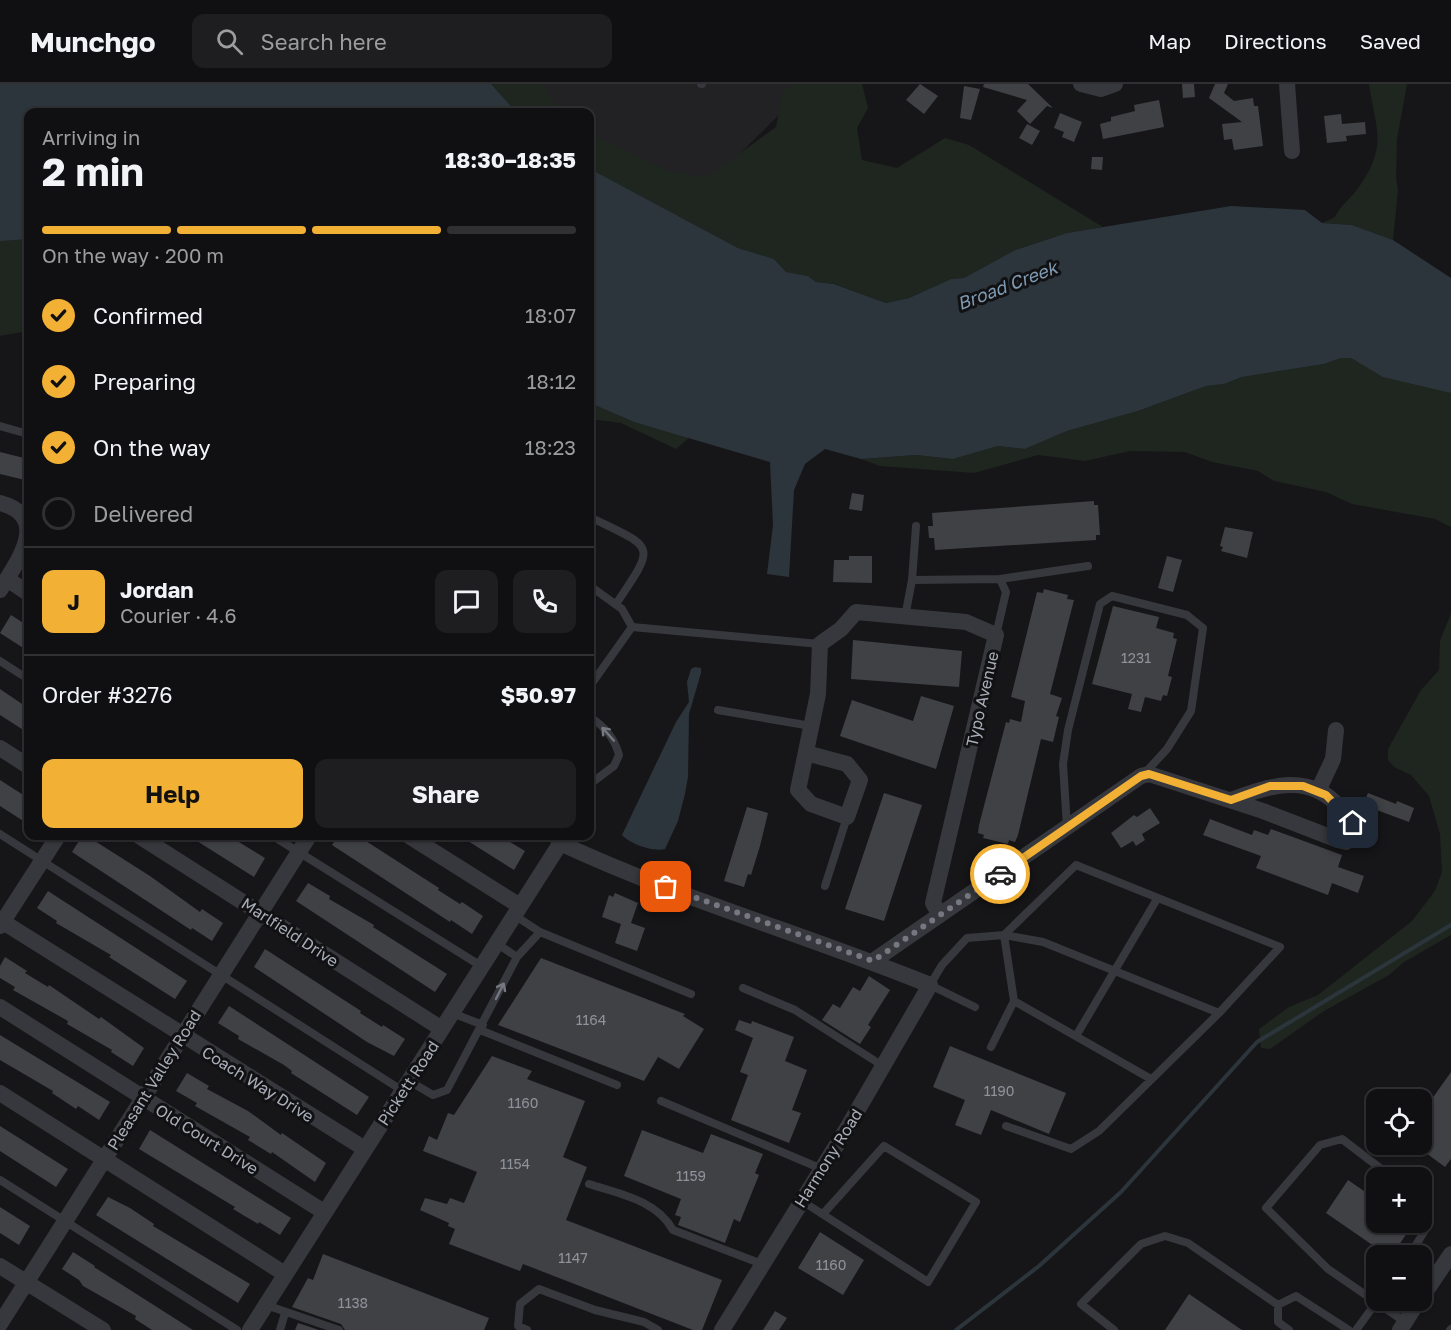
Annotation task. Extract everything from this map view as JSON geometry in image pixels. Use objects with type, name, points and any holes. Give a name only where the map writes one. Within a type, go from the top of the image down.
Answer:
[{"type":"street","points":[[1081,84],[1101,89],[1115,84]]},
{"type":"street","points":[[1287,84],[1292,151]]},
{"type":"street","points":[[0,503],[10,505],[24,513]]},
{"type":"street","points":[[24,550],[3,584],[24,591]]},
{"type":"street","name":"Typo Avenue","points":[[820,644],[841,629],[856,612],[966,622],[996,635],[933,903],[940,915]]},
{"type":"street","points":[[806,753],[847,764],[860,780],[847,817],[811,804],[798,790],[818,694],[820,644]]},
{"type":"street","points":[[1318,791],[1333,759],[1336,730]]},
{"type":"street","points":[[0,748],[24,763]]},
{"type":"street","points":[[873,961],[1141,776],[1158,775],[1338,840],[1350,840],[1354,830],[1353,823],[1338,805],[1318,791],[1287,784],[1270,786],[1231,800]]},
{"type":"street","points":[[1,923],[55,840]]},
{"type":"street","name":"Marlfield Drive","points":[[145,840],[442,1029]]},
{"type":"street","name":"Pleasant Valley Road","points":[[0,1324],[306,840]]},
{"type":"street","points":[[416,840],[517,910]]},
{"type":"street","name":"Pickett Road","points":[[250,1330],[496,944],[556,840]]},
{"type":"street","points":[[562,840],[709,904],[873,961],[930,984]]},
{"type":"street","name":"Coach Way Drive","points":[[1,923],[364,1149]]},
{"type":"street","name":"Harmony Road","points":[[722,1330],[822,1169],[930,984]]},
{"type":"street","name":"Old Court Drive","points":[[0,1006],[324,1212]]},
{"type":"street","points":[[0,1093],[285,1274]]},
{"type":"street","points":[[1432,1282],[1451,1254]]},
{"type":"street","points":[[0,1266],[103,1330]]},
{"type":"street","points":[[1402,1326],[1412,1311]]},
{"type":"lane","points":[[0,426],[24,433]]},
{"type":"lane","points":[[594,519],[632,538],[644,547],[646,556],[642,565],[616,604]]},
{"type":"lane","points":[[905,617],[912,580],[916,526]]},
{"type":"lane","points":[[912,580],[1000,579],[1088,566]]},
{"type":"lane","points":[[996,635],[1006,592],[1000,579]]},
{"type":"lane","points":[[594,589],[616,604],[632,627]]},
{"type":"lane","points":[[1067,827],[1063,764],[1068,730],[1100,604],[1112,596],[1187,615],[1203,628],[1191,711],[1167,749],[1141,776]]},
{"type":"lane","points":[[632,627],[820,644]]},
{"type":"lane","points":[[594,680],[632,627]]},
{"type":"lane","points":[[0,661],[24,676]]},
{"type":"lane","points":[[718,710],[811,726]]},
{"type":"lane","points":[[594,721],[616,744],[619,755],[614,766],[594,781]]},
{"type":"lane","points":[[825,886],[847,817]]},
{"type":"lane","points":[[0,834],[220,974],[406,1086],[433,1095],[447,1090],[517,957],[540,932]]},
{"type":"lane","points":[[280,840],[481,966]]},
{"type":"lane","points":[[1004,935],[1076,865],[1280,947],[1219,1013],[1099,1131],[1071,1149],[1006,1126]]},
{"type":"lane","points":[[1076,1036],[1157,899]]},
{"type":"lane","points":[[517,910],[540,932],[691,994]]},
{"type":"lane","points":[[991,1047],[1014,1001],[1004,935]]},
{"type":"lane","points":[[975,1007],[930,984],[942,965],[967,938],[1004,935],[1043,942],[1219,1013]]},
{"type":"lane","points":[[496,944],[517,957]]},
{"type":"lane","points":[[743,988],[795,1010],[883,1066]]},
{"type":"lane","points":[[1014,1001],[1151,1079]]},
{"type":"lane","points":[[452,1013],[617,1085]]},
{"type":"lane","points":[[661,1101],[822,1169]]},
{"type":"lane","points":[[1366,1294],[1328,1269],[1266,1208],[1320,1145],[1342,1139],[1379,1167]]},
{"type":"lane","points":[[802,1201],[928,1282],[976,1202],[884,1146],[823,1214]]},
{"type":"lane","points":[[0,1180],[237,1330]]},
{"type":"lane","points":[[589,1184],[652,1206],[666,1216],[673,1230],[762,1264]]},
{"type":"lane","points":[[1114,1330],[1081,1304],[1141,1244],[1165,1236],[1188,1243],[1278,1305]]},
{"type":"lane","points":[[527,1330],[518,1326],[520,1304],[539,1289],[595,1310],[644,1322],[658,1330]]},
{"type":"lane","points":[[1278,1305],[1296,1296],[1349,1330]]},
{"type":"lane","points":[[266,1305],[339,1330]]},
{"type":"lane","points":[[1278,1305],[1278,1323],[1288,1330]]},
{"type":"lane","points":[[1356,1330],[1370,1311]]},
{"type":"lane","points":[[1387,1311],[1402,1326]]},
{"type":"lane","points":[[280,1330],[285,1313]]},
{"type":"shaded area","points":[[433,84],[810,84],[673,220],[594,175],[594,108],[476,108]]},
{"type":"shaded area","points":[[491,84],[543,84],[553,102],[560,108],[512,108]]},
{"type":"shaded area","points":[[792,84],[862,84],[868,108],[857,128],[862,160],[897,168],[945,138],[969,145],[1103,227],[1067,233],[1015,250],[964,278],[951,279],[909,298],[886,303],[835,284],[816,282],[808,276],[786,272],[774,259],[738,248],[594,171],[594,136],[672,172],[707,177],[776,127],[783,91]]},
{"type":"shaded area","points":[[1369,84],[1407,84],[1397,139],[1398,190],[1393,240],[1352,225],[1322,223],[1335,217],[1358,189],[1374,158],[1377,135]]},
{"type":"shaded area","points":[[24,239],[24,332],[0,336],[0,241]]},
{"type":"shaded area","points":[[1341,358],[1351,358],[1367,367],[1451,393],[1451,527],[1435,519],[1352,504],[1326,492],[1274,481],[1258,471],[1212,462],[1185,452],[1130,451],[1085,461],[1038,455],[974,473],[880,466],[861,459],[916,455],[953,459],[998,446],[1025,449],[1067,431],[1138,411],[1206,386],[1224,384],[1242,377],[1324,364]]},
{"type":"shaded area","points":[[594,405],[634,422],[690,437],[676,449],[621,423],[594,420]]},
{"type":"shaded area","points":[[1451,613],[1451,935],[1404,962],[1389,975],[1324,1011],[1270,1049],[1261,1048],[1259,1029],[1289,1007],[1318,995],[1412,921],[1435,891],[1442,872],[1440,834],[1429,796],[1411,775],[1394,767],[1388,760],[1388,749],[1421,690],[1439,670],[1440,641]]},
{"type":"water","points":[[0,84],[491,84],[512,108],[24,108],[24,239],[0,241]]},
{"type":"water","name":"Broad Creek","points":[[594,171],[738,248],[774,259],[786,272],[808,276],[816,282],[834,284],[886,303],[909,298],[951,279],[964,278],[1015,250],[1067,233],[1231,206],[1305,210],[1322,223],[1352,225],[1393,240],[1451,278],[1451,393],[1383,377],[1351,358],[1341,358],[1324,364],[1242,377],[1224,384],[1206,386],[1138,411],[1067,431],[1025,449],[998,446],[953,459],[916,455],[861,459],[825,449],[805,464],[794,490],[789,577],[767,574],[773,525],[770,462],[634,422],[594,405]]},
{"type":"water","points":[[701,668],[701,673],[689,714],[688,777],[678,821],[665,849],[648,848],[622,835],[676,722],[689,702],[687,682],[691,669]]},
{"type":"building","points":[[920,84],[938,96],[924,114],[906,100]]},
{"type":"building","points":[[984,84],[1028,84],[1053,108],[1047,106],[1030,124],[1017,111],[1027,100],[983,87]]},
{"type":"building","points":[[1182,84],[1194,84],[1195,97],[1183,98]]},
{"type":"building","points":[[1215,84],[1228,84],[1224,93],[1234,101],[1253,98],[1254,106],[1258,106],[1263,146],[1234,150],[1232,139],[1224,140],[1222,124],[1242,122],[1209,98]]},
{"type":"building","points":[[964,86],[980,89],[971,120],[960,118]]},
{"type":"building","points":[[1159,100],[1164,127],[1103,139],[1100,124],[1111,121],[1111,117],[1135,111],[1134,105]]},
{"type":"building","points":[[1060,113],[1082,122],[1074,142],[1062,137],[1064,132],[1054,128]]},
{"type":"building","points":[[1341,114],[1342,124],[1365,122],[1366,134],[1346,136],[1347,141],[1327,143],[1324,116]]},
{"type":"building","points":[[1027,124],[1040,131],[1032,145],[1019,138]]},
{"type":"building","points":[[1092,157],[1103,157],[1102,170],[1091,169]]},
{"type":"building","points":[[0,452],[24,458],[24,480],[0,474]]},
{"type":"building","points":[[852,493],[864,495],[862,511],[849,509]]},
{"type":"building","points":[[1094,501],[1094,505],[1098,505],[1100,535],[1096,535],[1096,540],[935,550],[934,538],[929,538],[928,526],[933,526],[932,513]]},
{"type":"building","points":[[1225,527],[1253,532],[1247,558],[1221,551],[1223,547],[1220,546]]},
{"type":"building","points":[[849,556],[872,556],[872,583],[833,582],[834,560],[849,560]]},
{"type":"building","points":[[1167,556],[1182,560],[1173,592],[1158,588]]},
{"type":"building","points":[[1044,589],[1068,595],[1067,599],[1074,600],[1050,694],[1062,698],[1056,716],[1059,717],[1053,742],[1041,739],[1018,835],[1015,842],[1009,840],[1008,844],[983,838],[984,835],[978,833],[979,825],[1006,722],[1009,723],[1010,719],[1021,722],[1025,701],[1011,697],[1037,592],[1043,593]]},
{"type":"building","points":[[1113,606],[1159,617],[1156,628],[1174,633],[1173,638],[1177,639],[1168,676],[1172,677],[1167,696],[1163,695],[1161,701],[1145,697],[1141,712],[1128,709],[1132,694],[1092,684]]},
{"type":"building","points":[[11,615],[24,623],[24,648],[0,633]]},
{"type":"building","points":[[853,640],[962,651],[959,687],[851,679]]},
{"type":"building","points":[[0,689],[24,705],[24,730],[0,715]]},
{"type":"building","points":[[921,696],[954,706],[936,769],[840,736],[852,700],[913,721]]},
{"type":"building","points":[[0,780],[24,795],[24,821],[0,806]]},
{"type":"building","points":[[884,793],[922,805],[884,921],[845,909]]},
{"type":"building","points":[[1368,793],[1414,808],[1409,822],[1363,805]]},
{"type":"building","points":[[747,807],[768,813],[751,875],[748,874],[744,887],[724,881]]},
{"type":"building","points":[[1150,808],[1160,823],[1142,834],[1145,840],[1136,846],[1133,841],[1121,848],[1111,833],[1134,815],[1137,817]]},
{"type":"building","points":[[1210,819],[1252,835],[1254,830],[1268,835],[1271,829],[1342,855],[1338,867],[1364,876],[1358,893],[1332,883],[1328,895],[1256,868],[1261,856],[1203,835]]},
{"type":"building","points":[[80,840],[93,840],[150,876],[200,912],[202,909],[223,923],[212,941],[192,928],[191,930],[72,852]]},
{"type":"building","points":[[195,840],[236,840],[265,858],[254,877]]},
{"type":"building","points":[[335,840],[364,840],[439,888],[438,890],[483,916],[472,934],[332,845]]},
{"type":"building","points":[[466,840],[507,840],[525,851],[514,870]]},
{"type":"building","points":[[308,883],[330,896],[329,899],[374,925],[373,927],[447,974],[435,992],[296,901]]},
{"type":"building","points":[[48,891],[187,981],[175,999],[109,957],[111,955],[56,923],[57,921],[37,908]]},
{"type":"building","points":[[615,893],[638,903],[631,923],[645,928],[637,951],[615,943],[621,924],[602,917],[609,895],[613,897]]},
{"type":"building","points":[[265,949],[361,1011],[360,1013],[405,1039],[394,1056],[367,1042],[254,967]]},
{"type":"building","points":[[5,957],[27,971],[25,973],[48,987],[49,985],[99,1019],[101,1017],[144,1048],[133,1066],[111,1052],[112,1050],[67,1024],[68,1021],[13,990],[15,987],[0,978],[0,966]]},
{"type":"building","points":[[541,958],[685,1014],[683,1016],[704,1029],[679,1069],[658,1057],[644,1081],[498,1025]]},
{"type":"building","points":[[869,976],[890,990],[868,1025],[871,1027],[860,1044],[822,1020],[833,1004],[840,1008],[853,987],[860,991]]},
{"type":"building","points":[[229,1006],[369,1097],[357,1115],[291,1073],[292,1071],[284,1065],[238,1039],[239,1036],[218,1023]]},
{"type":"building","points":[[739,1020],[751,1024],[752,1021],[794,1037],[785,1061],[807,1070],[792,1110],[801,1113],[789,1143],[731,1120],[748,1075],[740,1072],[753,1038],[735,1030]]},
{"type":"building","points":[[0,1035],[110,1102],[99,1120],[78,1106],[76,1109],[52,1093],[53,1091],[0,1060]]},
{"type":"building","points":[[950,1046],[1066,1093],[1049,1134],[991,1110],[981,1135],[955,1125],[965,1100],[933,1087]]},
{"type":"building","points":[[492,1056],[532,1071],[527,1079],[585,1101],[563,1157],[587,1167],[566,1220],[722,1280],[702,1330],[693,1330],[523,1264],[520,1271],[449,1244],[455,1229],[448,1226],[449,1223],[420,1210],[425,1198],[447,1204],[450,1198],[464,1203],[477,1172],[423,1151],[429,1136],[437,1140],[448,1113],[454,1115]]},
{"type":"building","points":[[1451,1072],[1451,1159],[1445,1167],[1429,1155],[1432,1155],[1432,1099]]},
{"type":"building","points":[[187,1073],[209,1086],[207,1089],[248,1111],[326,1163],[315,1182],[272,1152],[271,1154],[248,1140],[250,1137],[195,1106],[197,1103],[176,1091]]},
{"type":"building","points":[[0,1126],[68,1169],[56,1187],[0,1151]]},
{"type":"building","points":[[150,1130],[291,1218],[280,1235],[233,1209],[235,1207],[139,1149]]},
{"type":"building","points":[[642,1130],[703,1153],[711,1134],[763,1154],[755,1173],[759,1175],[740,1222],[734,1219],[725,1243],[678,1225],[681,1217],[675,1215],[681,1199],[624,1176]]},
{"type":"building","points":[[1348,1180],[1366,1192],[1366,1233],[1407,1233],[1399,1245],[1372,1245],[1326,1213]]},
{"type":"building","points":[[108,1197],[130,1208],[154,1224],[153,1226],[250,1284],[238,1303],[96,1215]]},
{"type":"building","points":[[0,1207],[30,1226],[19,1245],[0,1233]]},
{"type":"building","points":[[820,1232],[864,1260],[843,1295],[798,1268]]},
{"type":"building","points":[[73,1252],[193,1330],[152,1330],[135,1319],[136,1316],[83,1286],[79,1280],[62,1269]]},
{"type":"building","points":[[323,1254],[489,1318],[484,1330],[345,1330],[341,1324],[292,1307],[308,1278],[313,1280]]},
{"type":"building","points":[[1189,1294],[1242,1330],[1165,1330]]},
{"type":"building","points":[[775,1311],[787,1318],[779,1330],[763,1330]]},
{"type":"building","points":[[298,1323],[319,1330],[295,1330]]},
{"type":"waterway","points":[[956,1330],[1039,1266],[1121,1192],[1257,1042],[1451,925]]},
{"type":"way so far","points":[[666,887],[873,961],[1000,874]]},
{"type":"route","points":[[1000,874],[1141,776],[1149,774],[1231,800],[1270,786],[1287,784],[1303,786],[1326,795],[1353,823]]}]
